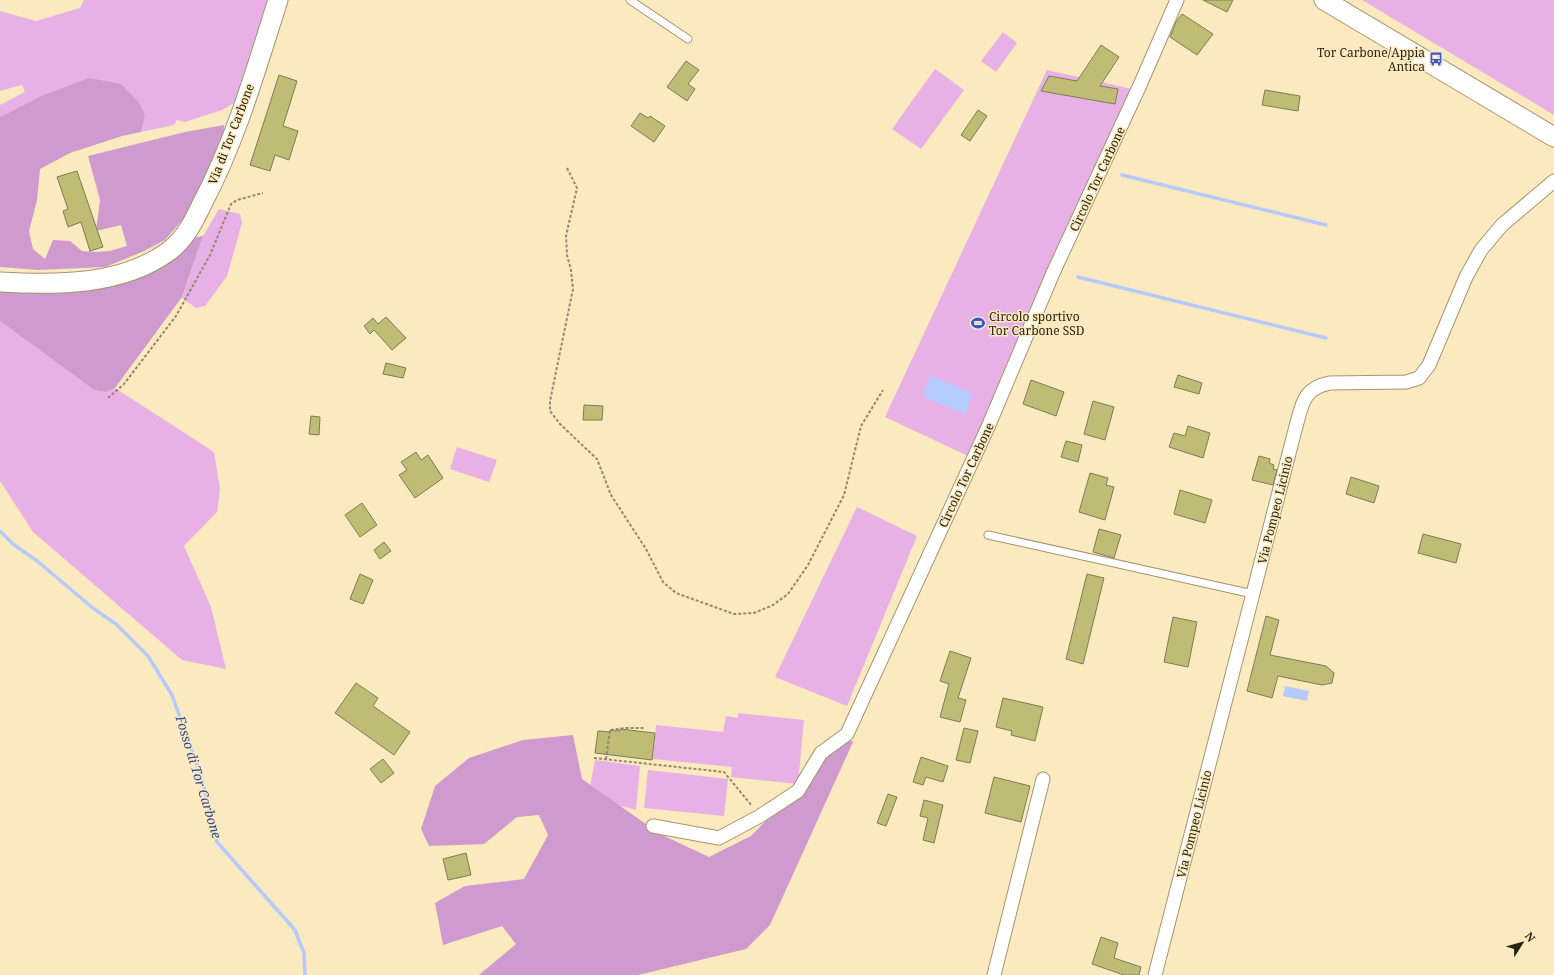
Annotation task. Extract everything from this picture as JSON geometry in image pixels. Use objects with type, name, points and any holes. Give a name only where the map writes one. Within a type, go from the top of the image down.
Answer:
[{"type":"main road","name":"Via di Tor Carbone","points":[[0,282],[58,283],[105,277],[142,266],[175,246],[187,232],[218,172],[228,148],[278,0]]},
{"type":"main road","points":[[1324,0],[1554,137]]},
{"type":"street","name":"Circolo Tor Carbone","points":[[653,826],[719,838],[760,816],[798,791],[821,753],[847,734],[988,428],[1053,273],[1140,85],[1177,0]]},
{"type":"street","name":"Via Pompeo Licinio","points":[[1156,975],[1301,407],[1306,395],[1312,389],[1330,382],[1406,382],[1420,378],[1429,365],[1466,277],[1481,250],[1502,225],[1554,181]]},
{"type":"street","points":[[994,975],[1043,779]]},
{"type":"lane","points":[[630,0],[688,39]]},
{"type":"lane","points":[[988,535],[1253,594]]},
{"type":"path","points":[[566,168],[577,188],[566,236],[567,255],[574,289],[550,400],[550,411],[560,424],[597,459],[611,495],[646,549],[663,582],[676,593],[734,614],[754,613],[773,605],[788,594],[808,565],[844,496],[861,426],[883,390]]},
{"type":"path","points":[[108,398],[124,384],[176,316],[210,255],[231,204],[237,200],[263,193]]},
{"type":"path","points":[[606,759],[610,730],[645,728]]},
{"type":"path","points":[[594,758],[724,772],[760,816]]},
{"type":"shaded area","points":[[84,0],[269,0],[237,101],[222,110],[185,122],[177,120],[174,125],[141,132],[145,115],[39,97],[0,117],[0,105],[25,92],[22,85],[0,91],[0,11],[36,21],[80,8]]},
{"type":"shaded area","points":[[1362,0],[1554,0],[1554,115]]},
{"type":"shaded area","points":[[1003,32],[1017,43],[996,72],[981,61]]},
{"type":"shaded area","points":[[935,69],[964,90],[921,149],[892,129]]},
{"type":"shaded area","name":"Circolo sportivo Tor Carbone SSD","points":[[1047,70],[1132,89],[968,456],[885,417]]},
{"type":"shaded area","points":[[89,78],[121,84],[139,102],[145,115],[141,132],[122,136],[70,153],[40,169],[37,200],[29,231],[33,249],[45,259],[53,240],[70,241],[82,251],[110,251],[127,246],[121,225],[96,231],[100,200],[88,156],[185,132],[224,125],[225,136],[189,212],[165,240],[142,252],[105,267],[38,270],[0,267],[0,117],[39,97]]},
{"type":"shaded area","points":[[219,209],[240,214],[242,223],[227,276],[205,306],[196,308],[182,298],[203,236]]},
{"type":"shaded area","points":[[203,236],[182,297],[115,388],[105,392],[94,390],[0,321],[0,287],[102,286],[193,238]]},
{"type":"shaded area","points":[[0,321],[94,390],[105,392],[115,388],[214,452],[220,489],[217,512],[184,546],[211,607],[226,669],[182,660],[33,532],[0,481]]},
{"type":"shaded area","points":[[457,447],[497,460],[489,482],[450,469]]},
{"type":"shaded area","points":[[857,507],[917,536],[847,706],[775,677]]},
{"type":"shaded area","points":[[738,713],[804,720],[798,784],[731,777],[732,767],[653,759],[656,725],[723,732],[726,716],[738,718]]},
{"type":"shaded area","points":[[842,734],[853,742],[770,925],[746,949],[638,975],[479,975],[516,944],[502,926],[443,945],[435,903],[465,886],[524,879],[548,835],[539,815],[517,817],[484,844],[429,846],[421,829],[435,786],[469,758],[523,740],[573,735],[582,779],[660,834],[709,857],[751,836],[796,790]]},
{"type":"shaded area","points":[[595,760],[640,766],[636,810],[588,797]]},
{"type":"shaded area","points":[[648,770],[728,779],[724,816],[644,808]]},
{"type":"water","points":[[931,375],[973,394],[965,414],[922,396]]},
{"type":"water","points":[[1285,686],[1309,691],[1307,701],[1283,696]]},
{"type":"building","points":[[1203,0],[1233,0],[1227,12]]},
{"type":"building","points":[[1182,14],[1213,34],[1197,55],[1170,37],[1176,22]]},
{"type":"building","points":[[1101,45],[1119,57],[1100,86],[1118,89],[1115,104],[1041,91],[1049,76],[1077,81]]},
{"type":"building","points":[[686,61],[699,70],[688,84],[695,89],[687,101],[667,87]]},
{"type":"building","points":[[279,75],[297,81],[283,126],[298,131],[289,160],[275,155],[270,171],[250,165]]},
{"type":"building","points":[[1265,90],[1300,96],[1298,111],[1262,105]]},
{"type":"building","points":[[978,110],[987,116],[970,141],[961,135]]},
{"type":"building","points":[[640,113],[648,118],[650,116],[665,126],[654,142],[631,126]]},
{"type":"building","points":[[77,171],[103,247],[90,251],[81,222],[68,227],[63,211],[68,209],[57,177]]},
{"type":"building","points":[[386,317],[406,338],[392,350],[374,330],[370,334],[364,326],[373,318],[378,324]]},
{"type":"building","points":[[386,363],[406,368],[403,378],[383,374]]},
{"type":"building","points":[[1178,375],[1202,383],[1199,394],[1174,387]]},
{"type":"building","points":[[1031,380],[1064,392],[1056,416],[1023,404]]},
{"type":"building","points":[[1093,401],[1114,407],[1105,440],[1084,434]]},
{"type":"building","points":[[584,405],[603,406],[602,420],[583,420]]},
{"type":"building","points":[[311,416],[320,417],[319,435],[309,434]]},
{"type":"building","points":[[1188,426],[1210,433],[1203,458],[1169,447],[1174,433],[1185,436]]},
{"type":"building","points":[[1066,441],[1082,445],[1078,462],[1061,457]]},
{"type":"building","points":[[416,452],[421,460],[428,455],[443,478],[415,498],[399,475],[407,470],[401,462]]},
{"type":"building","points":[[1259,456],[1270,459],[1269,463],[1274,465],[1273,469],[1277,470],[1273,485],[1252,480]]},
{"type":"building","points":[[1090,473],[1108,478],[1106,485],[1114,487],[1105,520],[1079,512]]},
{"type":"building","points":[[1351,477],[1379,486],[1374,503],[1346,494]]},
{"type":"building","points":[[1180,490],[1212,500],[1205,523],[1174,514]]},
{"type":"building","points":[[362,503],[377,525],[360,537],[345,515]]},
{"type":"building","points":[[1099,529],[1121,535],[1114,558],[1093,552]]},
{"type":"building","points":[[1423,534],[1461,544],[1456,563],[1418,553]]},
{"type":"building","points":[[384,542],[391,551],[380,559],[374,550]]},
{"type":"building","points":[[360,574],[373,580],[363,604],[350,599]]},
{"type":"building","points":[[1087,574],[1104,578],[1083,664],[1066,659]]},
{"type":"building","points":[[1266,616],[1279,620],[1270,655],[1326,666],[1334,673],[1332,683],[1322,685],[1278,676],[1272,698],[1247,691]]},
{"type":"building","points":[[1173,617],[1197,622],[1188,667],[1164,662]]},
{"type":"building","points":[[950,651],[971,658],[958,698],[966,700],[960,722],[940,717],[949,684],[940,681]]},
{"type":"building","points":[[356,683],[378,698],[373,706],[410,732],[394,755],[335,713]]},
{"type":"building","points":[[1003,698],[1043,707],[1035,741],[1011,735],[1012,731],[996,727]]},
{"type":"building","points":[[964,728],[978,731],[970,763],[956,760]]},
{"type":"building","points":[[620,729],[655,733],[652,760],[595,753],[598,731],[610,732],[610,730],[620,731]]},
{"type":"building","points":[[921,757],[948,766],[943,782],[926,777],[923,785],[913,782]]},
{"type":"building","points":[[383,759],[394,773],[381,783],[370,769]]},
{"type":"building","points":[[994,777],[1030,786],[1021,822],[985,813]]},
{"type":"building","points":[[888,794],[897,797],[886,826],[877,823]]},
{"type":"building","points":[[924,800],[943,805],[934,843],[923,840],[928,818],[920,816]]},
{"type":"building","points":[[466,853],[471,875],[448,880],[443,859]]},
{"type":"building","points":[[1101,937],[1118,943],[1114,958],[1141,967],[1139,975],[1124,975],[1092,964]]},
{"type":"waterway","points":[[1122,175],[1326,225]]},
{"type":"waterway","points":[[1078,277],[1326,338]]},
{"type":"waterway","name":"Fosso di Tor Carbone","points":[[0,531],[14,545],[36,560],[94,609],[116,624],[148,656],[172,695],[201,776],[217,842],[295,930],[304,953],[305,975]]},
{"type":"place","name":"Tor Carbone/Appia Antica","points":[[1436,59]]},
{"type":"place","name":"Circolo sportivo Tor Carbone SSD","points":[[978,323]]}]
